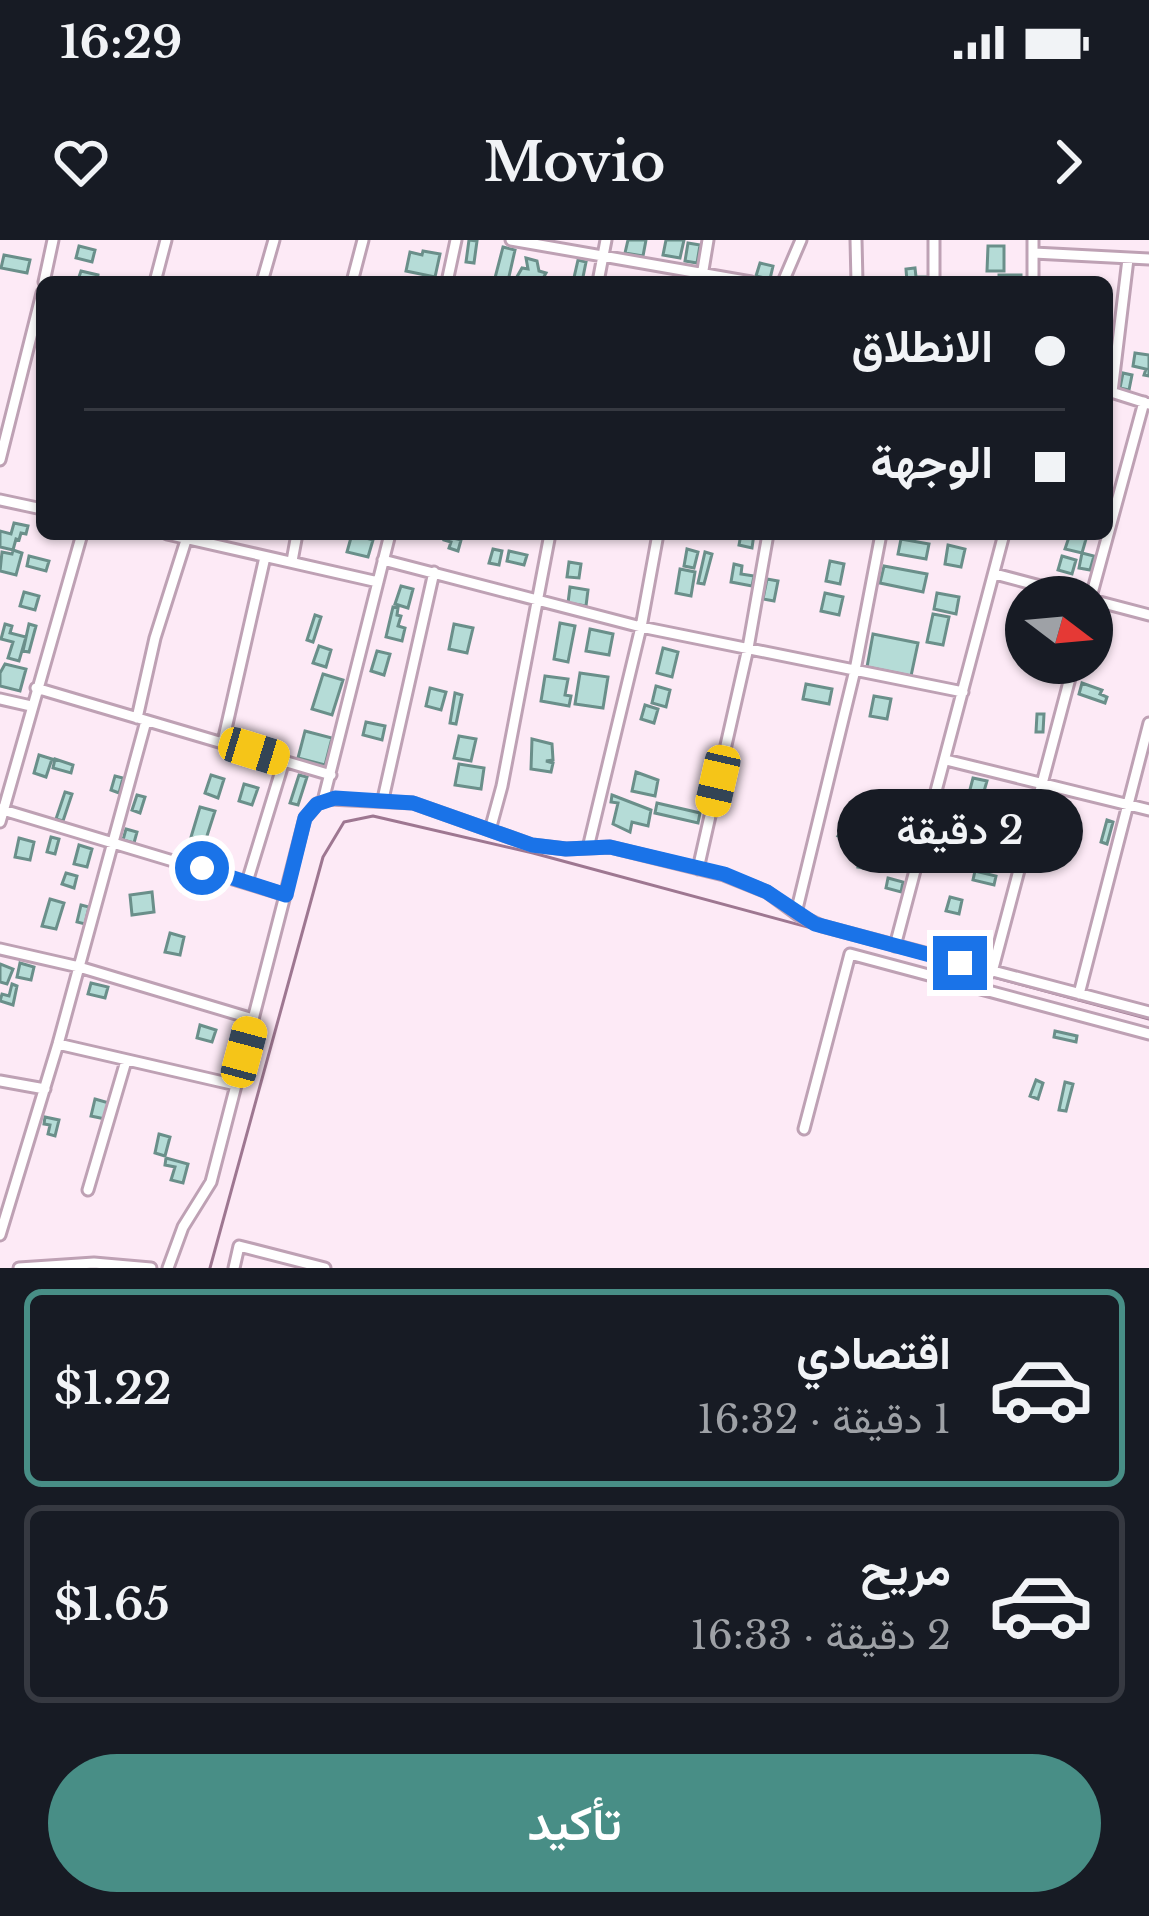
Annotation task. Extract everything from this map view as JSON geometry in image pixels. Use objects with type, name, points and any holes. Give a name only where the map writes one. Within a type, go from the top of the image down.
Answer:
[{"type":"street","points":[[45,276],[53,240]]},
{"type":"street","points":[[157,276],[166,240]]},
{"type":"street","points":[[264,276],[274,240]]},
{"type":"street","points":[[354,276],[363,240]]},
{"type":"street","points":[[448,276],[456,240]]},
{"type":"street","points":[[514,240],[697,276]]},
{"type":"street","points":[[599,276],[606,240]]},
{"type":"street","points":[[702,276],[709,240]]},
{"type":"street","points":[[786,276],[801,240]]},
{"type":"street","points":[[856,240],[857,276]]},
{"type":"street","points":[[934,240],[934,276]]},
{"type":"street","points":[[1033,240],[1033,276]]},
{"type":"street","points":[[1034,253],[1149,259]]},
{"type":"street","points":[[1113,370],[1128,259]]},
{"type":"street","points":[[0,460],[5,414],[36,327]]},
{"type":"street","points":[[1113,393],[1146,403],[1113,520]]},
{"type":"street","points":[[0,500],[36,508]]},
{"type":"street","points":[[80,540],[1,814],[111,841],[286,895]]},
{"type":"street","points":[[0,1235],[79,967],[142,719],[155,638],[187,540]]},
{"type":"street","points":[[203,540],[377,582]]},
{"type":"street","points":[[292,561],[296,540]]},
{"type":"street","points":[[168,1268],[183,1227],[211,1182],[305,818],[322,801],[331,775],[388,540]]},
{"type":"street","points":[[490,830],[549,540]]},
{"type":"street","points":[[588,848],[657,540]]},
{"type":"street","points":[[698,869],[748,648],[767,540]]},
{"type":"street","points":[[796,913],[855,670],[880,540]]},
{"type":"street","points":[[895,946],[1002,540]]},
{"type":"street","points":[[1097,576],[1107,540]]},
{"type":"street","points":[[223,742],[265,557]]},
{"type":"street","points":[[383,560],[641,627],[963,692]]},
{"type":"street","points":[[383,799],[434,572]]},
{"type":"street","points":[[994,574],[1005,577]]},
{"type":"street","points":[[1113,604],[1149,615]]},
{"type":"street","points":[[992,972],[1069,684]]},
{"type":"street","points":[[37,688],[331,775]]},
{"type":"street","points":[[0,699],[31,706]]},
{"type":"street","points":[[1078,994],[1149,723]]},
{"type":"street","points":[[247,882],[284,760]]},
{"type":"street","points":[[946,760],[1149,810]]},
{"type":"street","points":[[322,801],[383,799],[435,808],[532,845],[610,847],[698,869],[752,885],[822,926],[1149,1012]]},
{"type":"street","points":[[0,949],[79,967],[253,1019]]},
{"type":"street","points":[[804,1129],[850,954],[1149,1034]]},
{"type":"street","points":[[58,1044],[236,1085]]},
{"type":"street","points":[[88,1190],[126,1061]]},
{"type":"street","points":[[0,1082],[45,1089]]},
{"type":"street","points":[[233,1268],[239,1246],[325,1268]]},
{"type":"street","points":[[19,1268],[94,1262],[152,1268]]},
{"type":"building","points":[[469,240],[477,241],[474,263],[466,262]]},
{"type":"building","points":[[628,240],[646,240],[643,256],[625,253]]},
{"type":"building","points":[[666,240],[684,240],[680,258],[663,255]]},
{"type":"building","points":[[688,243],[700,245],[697,263],[685,261]]},
{"type":"building","points":[[79,246],[95,250],[92,262],[76,258]]},
{"type":"building","points":[[988,246],[1004,246],[1004,271],[987,271]]},
{"type":"building","points":[[503,247],[515,250],[509,276],[496,276]]},
{"type":"building","points":[[423,251],[440,254],[435,276],[406,271],[410,252],[422,255]]},
{"type":"building","points":[[4,255],[30,260],[27,273],[1,268]]},
{"type":"building","points":[[526,258],[537,261],[539,271],[546,273],[517,276],[522,268],[528,269]]},
{"type":"building","points":[[578,260],[586,262],[583,276],[574,276]]},
{"type":"building","points":[[760,263],[773,266],[771,276],[756,276]]},
{"type":"building","points":[[1135,353],[1149,355],[1149,376],[1144,375],[1146,369],[1133,366]]},
{"type":"building","points":[[1123,373],[1132,375],[1129,390],[1120,388]]},
{"type":"building","points":[[14,523],[28,526],[26,534],[16,539],[13,550],[0,547],[0,531],[11,534]]},
{"type":"building","points":[[350,540],[373,540],[368,557],[347,552]]},
{"type":"building","points":[[444,540],[461,540],[458,551],[449,548],[451,542]]},
{"type":"building","points":[[901,540],[929,544],[926,559],[898,554]]},
{"type":"building","points":[[1068,540],[1086,540],[1082,553],[1065,549]]},
{"type":"building","points":[[948,545],[965,549],[961,567],[945,564]]},
{"type":"building","points":[[493,549],[502,551],[499,565],[489,563]]},
{"type":"building","points":[[687,549],[698,552],[694,568],[684,566]]},
{"type":"building","points":[[13,550],[22,553],[16,575],[0,571],[2,552],[12,554]]},
{"type":"building","points":[[509,551],[527,555],[524,565],[507,561]]},
{"type":"building","points":[[705,552],[712,554],[704,584],[698,583]]},
{"type":"building","points":[[1082,553],[1094,556],[1090,570],[1079,568]]},
{"type":"building","points":[[29,556],[49,561],[46,571],[27,566]]},
{"type":"building","points":[[1062,556],[1076,560],[1072,574],[1058,570]]},
{"type":"building","points":[[830,561],[844,564],[840,584],[826,581]]},
{"type":"building","points":[[569,562],[581,564],[579,578],[567,577]]},
{"type":"building","points":[[734,564],[742,566],[741,574],[754,576],[752,586],[731,582]]},
{"type":"building","points":[[884,566],[927,574],[923,592],[880,583]]},
{"type":"building","points":[[680,569],[695,572],[691,596],[676,593]]},
{"type":"building","points":[[767,579],[778,581],[774,601],[763,599]]},
{"type":"building","points":[[401,586],[413,589],[408,608],[395,604]]},
{"type":"building","points":[[570,587],[588,590],[586,606],[568,603]]},
{"type":"building","points":[[24,592],[39,596],[35,610],[20,606]]},
{"type":"building","points":[[825,593],[843,597],[839,615],[821,611]]},
{"type":"building","points":[[937,593],[959,597],[956,614],[934,609]]},
{"type":"building","points":[[393,607],[401,616],[398,626],[405,628],[402,641],[386,637]]},
{"type":"building","points":[[933,614],[949,617],[943,645],[927,642]]},
{"type":"building","points":[[315,615],[321,617],[313,642],[307,640]]},
{"type":"building","points":[[560,623],[575,626],[568,662],[554,659]]},
{"type":"building","points":[[5,624],[12,626],[10,633],[26,637],[19,661],[8,658],[13,642],[1,639]]},
{"type":"building","points":[[29,624],[36,626],[29,652],[23,651]]},
{"type":"building","points":[[454,624],[473,628],[467,653],[449,649]]},
{"type":"building","points":[[590,629],[613,634],[609,655],[586,651]]},
{"type":"building","points":[[873,634],[918,643],[911,676],[867,667]]},
{"type":"building","points":[[319,646],[331,650],[326,667],[313,663]]},
{"type":"building","points":[[663,648],[678,652],[672,677],[657,673]]},
{"type":"building","points":[[377,651],[390,654],[384,675],[371,671]]},
{"type":"building","points":[[5,664],[26,669],[20,691],[0,686]]},
{"type":"building","points":[[580,673],[608,677],[603,708],[575,704]]},
{"type":"building","points":[[323,674],[343,680],[332,715],[312,709]]},
{"type":"building","points":[[545,676],[568,679],[569,706],[541,701]]},
{"type":"building","points":[[806,684],[832,689],[829,704],[803,699]]},
{"type":"building","points":[[1085,684],[1107,697],[1105,703],[1079,694]]},
{"type":"building","points":[[656,686],[670,690],[666,707],[652,703]]},
{"type":"building","points":[[430,688],[446,692],[441,710],[426,706]]},
{"type":"building","points":[[455,693],[462,695],[456,724],[450,723]]},
{"type":"building","points":[[874,696],[891,699],[887,719],[870,716]]},
{"type":"building","points":[[645,705],[658,709],[654,723],[641,719]]},
{"type":"building","points":[[1037,714],[1044,714],[1043,732],[1036,732]]},
{"type":"building","points":[[366,722],[385,726],[382,740],[363,735]]},
{"type":"building","points":[[305,731],[332,738],[325,765],[298,758]]},
{"type":"building","points":[[459,736],[476,739],[471,761],[454,758]]},
{"type":"building","points":[[532,739],[552,744],[553,760],[546,761],[553,763],[551,772],[531,769]]},
{"type":"building","points":[[39,755],[52,759],[46,777],[34,773]]},
{"type":"building","points":[[55,759],[73,765],[71,773],[53,768]]},
{"type":"building","points":[[459,764],[484,768],[481,789],[455,785]]},
{"type":"building","points":[[636,772],[658,780],[655,796],[632,791]]},
{"type":"building","points":[[211,775],[224,779],[218,798],[205,793]]},
{"type":"building","points":[[299,775],[307,777],[298,805],[290,803]]},
{"type":"building","points":[[115,776],[123,778],[119,793],[111,790]]},
{"type":"building","points":[[973,778],[987,781],[980,805],[967,801]]},
{"type":"building","points":[[244,784],[258,788],[252,805],[239,801]]},
{"type":"building","points":[[65,792],[72,794],[63,821],[56,819]]},
{"type":"building","points":[[903,793],[923,799],[921,807],[901,801]]},
{"type":"building","points":[[137,795],[145,797],[140,813],[132,810]]},
{"type":"building","points":[[612,795],[651,810],[648,826],[632,822],[630,832],[613,824],[618,803],[611,802]]},
{"type":"building","points":[[657,803],[700,813],[698,823],[655,813]]},
{"type":"building","points":[[200,807],[215,811],[205,842],[191,837]]},
{"type":"building","points":[[848,820],[855,822],[850,840],[838,836]]},
{"type":"building","points":[[1107,820],[1113,822],[1107,844],[1101,842]]},
{"type":"building","points":[[126,829],[137,832],[134,843],[123,840]]},
{"type":"building","points":[[51,837],[59,839],[55,854],[47,852]]},
{"type":"building","points":[[19,838],[34,842],[30,860],[15,857]]},
{"type":"building","points":[[865,839],[870,840],[863,868],[858,867]]},
{"type":"building","points":[[79,845],[92,849],[87,867],[74,864]]},
{"type":"building","points":[[975,871],[996,876],[994,885],[973,880]]},
{"type":"building","points":[[66,873],[77,876],[74,888],[62,884]]},
{"type":"building","points":[[188,874],[199,877],[187,893],[183,892]]},
{"type":"building","points":[[888,878],[903,882],[901,892],[886,888]]},
{"type":"building","points":[[152,892],[154,912],[132,915],[130,895]]},
{"type":"building","points":[[950,897],[962,900],[959,914],[946,911]]},
{"type":"building","points":[[50,899],[64,903],[56,929],[42,926]]},
{"type":"building","points":[[81,905],[89,907],[85,924],[77,922]]},
{"type":"building","points":[[170,933],[184,937],[180,955],[165,952]]},
{"type":"building","points":[[20,963],[34,967],[31,980],[17,977]]},
{"type":"building","points":[[0,964],[13,969],[7,984],[0,982]]},
{"type":"building","points":[[91,983],[108,987],[105,998],[88,994]]},
{"type":"building","points":[[12,984],[17,986],[13,1005],[0,1001],[2,994],[9,996]]},
{"type":"building","points":[[200,1025],[216,1030],[212,1042],[197,1038]]},
{"type":"building","points":[[1055,1031],[1077,1036],[1076,1042],[1054,1037]]},
{"type":"building","points":[[1036,1080],[1043,1083],[1038,1099],[1030,1096]]},
{"type":"building","points":[[1065,1082],[1073,1084],[1066,1111],[1059,1110]]},
{"type":"building","points":[[95,1099],[109,1103],[105,1119],[91,1116]]},
{"type":"building","points":[[45,1117],[59,1120],[55,1136],[48,1134]]},
{"type":"building","points":[[159,1134],[170,1137],[165,1156],[155,1153]]},
{"type":"building","points":[[166,1158],[188,1164],[183,1183],[171,1180],[175,1167],[165,1165]]},
{"type":"waterway","points":[[210,1268],[323,857],[344,822],[373,816],[533,853],[1149,1019]]},
{"type":"route","points":[[202,868],[286,895],[305,818],[313,808],[335,798],[391,799],[457,815],[532,845],[610,847],[724,874],[767,892],[815,924],[960,963]]}]
